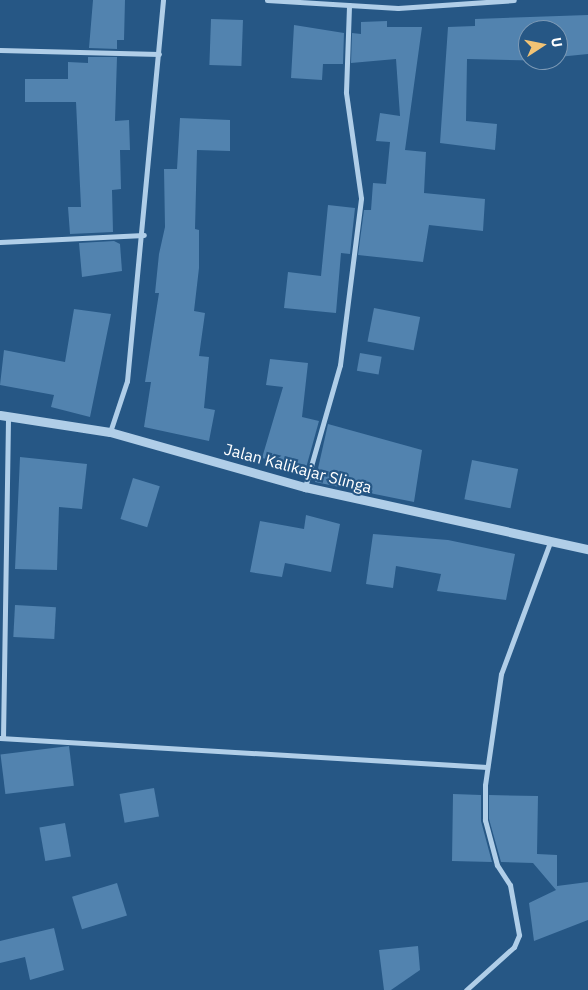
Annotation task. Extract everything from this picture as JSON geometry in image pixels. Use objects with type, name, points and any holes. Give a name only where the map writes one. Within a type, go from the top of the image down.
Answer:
[{"type":"street","points":[[110,432],[127,382],[144,235],[163,0]]},
{"type":"street","points":[[267,0],[398,8],[514,0]]},
{"type":"street","points":[[305,488],[340,365],[361,198],[346,92],[349,5]]},
{"type":"street","points":[[0,50],[159,54]]},
{"type":"street","points":[[0,242],[144,235]]},
{"type":"street","points":[[4,416],[1,738],[487,767]]},
{"type":"street","name":"Jalan Kalikajar Slinga","points":[[4,416],[110,432],[305,488],[588,549]]},
{"type":"street","points":[[466,990],[497,960],[514,947],[520,921],[510,885],[497,865],[485,820],[487,767],[501,674],[550,542]]},
{"type":"building","points":[[93,0],[125,0],[124,40],[117,40],[117,49],[89,48]]},
{"type":"building","points":[[588,15],[588,54],[568,56],[568,20],[518,20],[518,60],[467,59],[466,121],[497,124],[495,150],[440,143],[448,27],[475,26],[475,19]]},
{"type":"building","points":[[211,19],[243,20],[241,66],[209,65]]},
{"type":"building","points":[[387,21],[387,27],[422,27],[405,150],[426,152],[424,193],[485,199],[483,231],[429,225],[423,262],[358,255],[364,210],[371,210],[373,183],[386,184],[390,142],[376,141],[380,113],[400,116],[396,59],[351,63],[352,33],[361,34],[361,22]]},
{"type":"building","points":[[294,25],[344,33],[343,64],[323,64],[322,80],[291,78]]},
{"type":"building","points":[[88,57],[117,57],[115,121],[129,120],[130,150],[120,150],[121,189],[112,190],[113,232],[70,234],[68,207],[81,207],[76,102],[25,102],[25,79],[68,79],[68,62],[88,63]]},
{"type":"building","points":[[180,118],[230,120],[230,151],[197,150],[195,229],[199,230],[199,268],[194,311],[205,313],[199,356],[209,357],[204,408],[215,410],[209,441],[144,427],[151,382],[145,382],[159,293],[155,293],[159,254],[165,227],[164,169],[177,169]]},
{"type":"building","points":[[328,205],[355,208],[350,254],[341,253],[336,313],[284,308],[288,272],[321,276]]},
{"type":"building","points":[[114,241],[120,244],[122,271],[82,277],[79,243]]},
{"type":"building","points":[[374,308],[420,317],[414,350],[368,341]]},
{"type":"building","points":[[74,309],[111,314],[90,417],[51,407],[54,395],[0,385],[4,350],[65,362]]},
{"type":"building","points":[[360,353],[382,357],[379,375],[357,371]]},
{"type":"building","points":[[270,359],[308,363],[302,417],[319,421],[306,468],[262,458],[283,387],[266,385]]},
{"type":"building","points":[[328,424],[422,450],[414,502],[315,482]]},
{"type":"building","points":[[20,457],[87,464],[82,509],[59,507],[57,570],[15,569]]},
{"type":"building","points":[[472,460],[518,469],[511,508],[464,499]]},
{"type":"building","points":[[133,478],[160,486],[147,527],[120,519]]},
{"type":"building","points":[[306,515],[340,524],[331,572],[285,563],[282,577],[250,572],[260,521],[304,529]]},
{"type":"building","points":[[373,534],[448,540],[515,554],[506,600],[437,591],[441,574],[396,566],[393,588],[366,584]]},
{"type":"building","points":[[15,605],[56,607],[54,639],[13,637]]},
{"type":"building","points":[[69,746],[74,786],[5,794],[1,754]]},
{"type":"building","points":[[154,788],[159,817],[125,823],[120,794]]},
{"type":"building","points":[[453,794],[481,795],[481,821],[492,862],[452,861]]},
{"type":"building","points":[[489,795],[538,796],[537,854],[557,855],[557,886],[588,882],[588,920],[534,941],[529,903],[556,890],[533,863],[501,862],[489,819]]},
{"type":"building","points":[[65,823],[71,856],[45,861],[39,828]]},
{"type":"building","points":[[117,883],[127,916],[82,929],[72,897]]},
{"type":"building","points":[[54,928],[64,970],[30,980],[25,957],[0,963],[0,941]]},
{"type":"building","points":[[418,946],[420,970],[391,990],[384,990],[379,950]]}]
